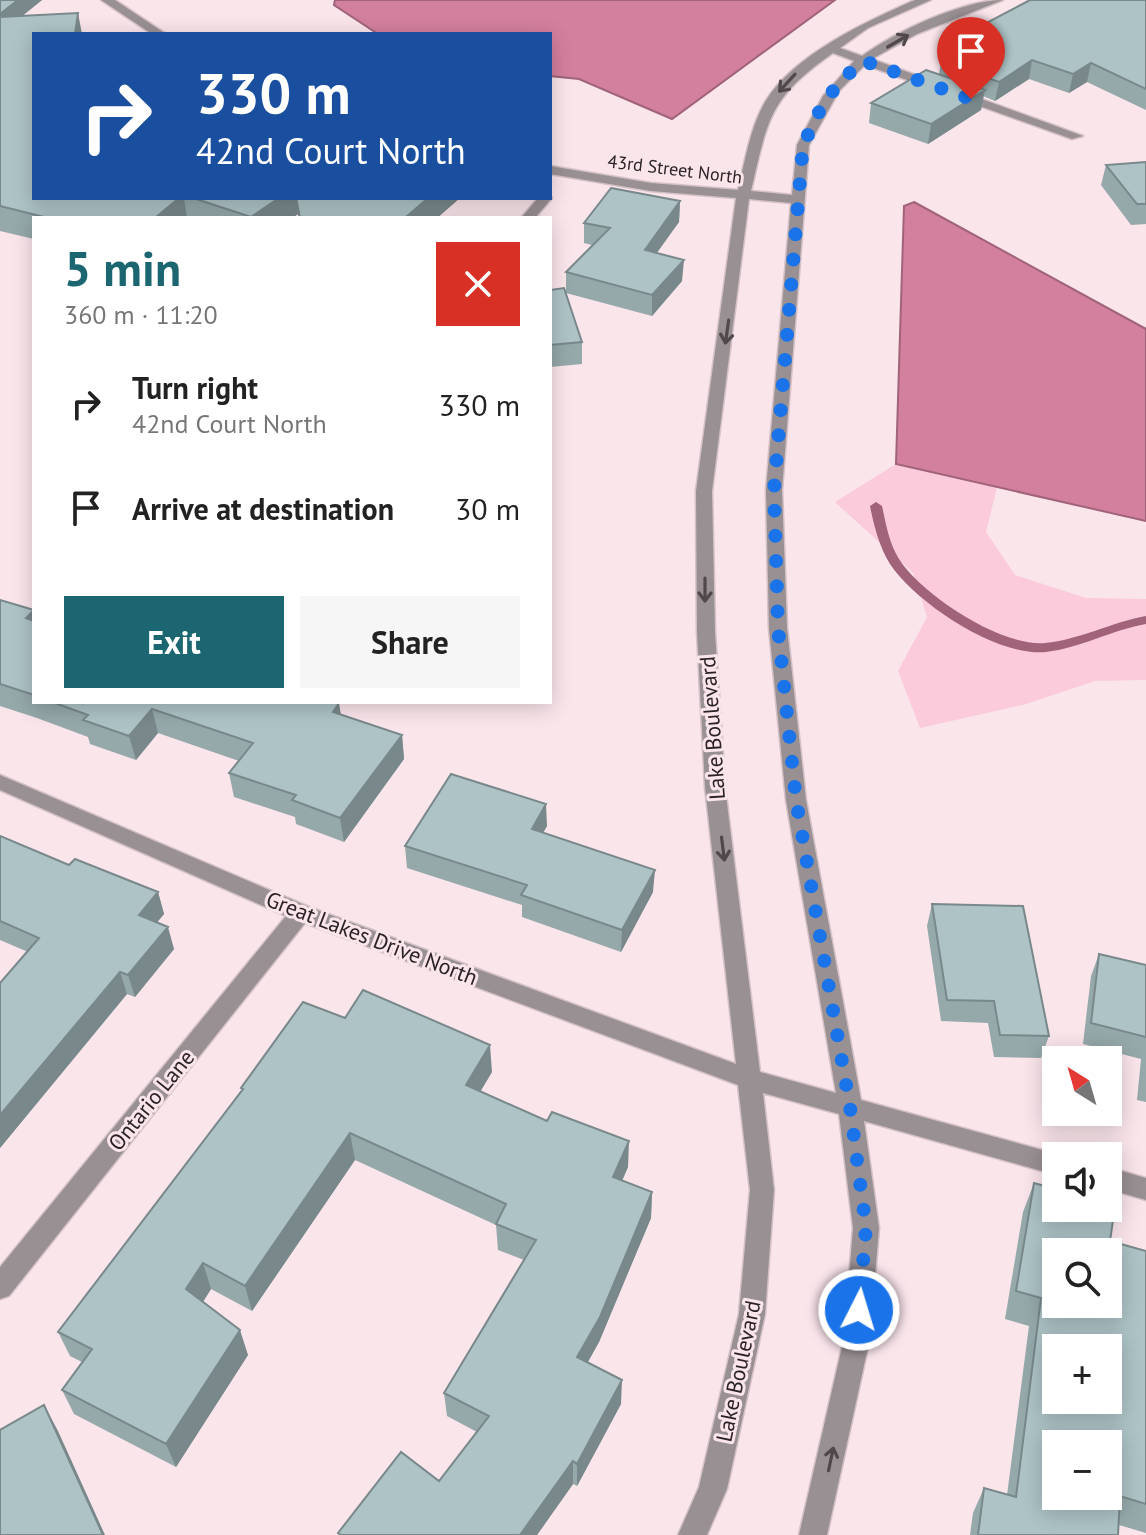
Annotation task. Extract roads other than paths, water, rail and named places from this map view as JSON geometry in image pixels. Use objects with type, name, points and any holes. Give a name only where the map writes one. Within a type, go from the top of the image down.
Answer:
[{"type":"street","points":[[107,0],[157,32]]},
{"type":"street","name":"Lake Boulevard","points":[[692,1535],[713,1489],[752,1314],[762,1190],[715,787],[705,601],[704,491],[743,196],[758,134],[771,102],[794,75],[864,26],[925,0]]},
{"type":"street","points":[[813,1535],[857,1338],[866,1228],[850,1107],[796,800],[778,628],[774,490],[803,145],[822,106],[835,88],[864,61],[906,36],[997,0]]},
{"type":"street","points":[[829,48],[1077,136]]},
{"type":"street","name":"43rd Street North","points":[[552,170],[651,187],[797,199]]},
{"type":"street","points":[[552,190],[566,173]]},
{"type":"street","points":[[530,216],[543,200]]},
{"type":"street","name":"Great Lakes Drive North","points":[[0,782],[301,913],[751,1080],[1042,1160]]},
{"type":"street","name":"Ontario Lane","points":[[0,1287],[301,913]]},
{"type":"street","points":[[1122,1182],[1146,1189]]},
{"type":"waterway","points":[[876,506],[888,549],[906,576],[958,617],[999,638],[1018,645],[1046,648],[1146,620]]}]
